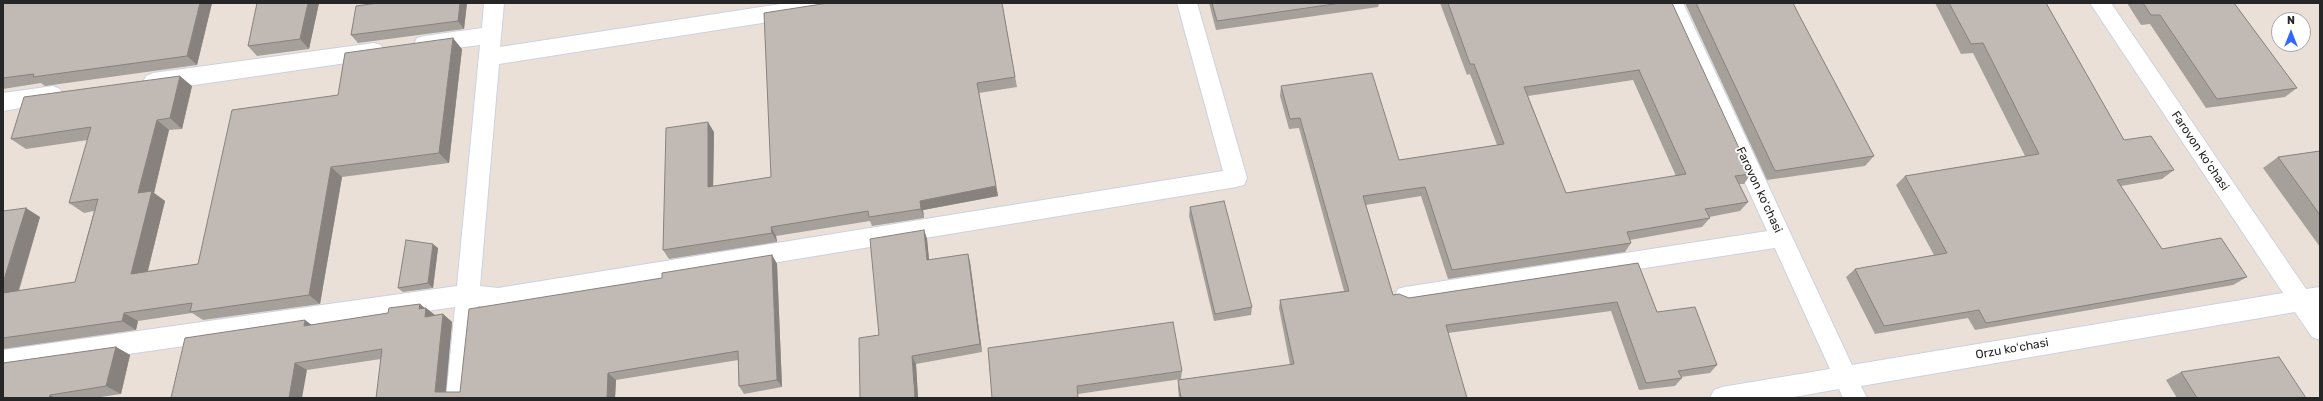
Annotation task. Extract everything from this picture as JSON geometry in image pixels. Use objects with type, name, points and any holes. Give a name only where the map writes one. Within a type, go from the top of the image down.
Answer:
[{"type":"street","points":[[458,398],[494,3]]},
{"type":"street","points":[[489,57],[839,3]]},
{"type":"street","points":[[3,361],[468,295],[498,298],[1236,178],[1187,3]]},
{"type":"street","name":"Farovon koʻchasi","points":[[1673,3],[1850,388]]},
{"type":"street","name":"Farovon koʻchasi","points":[[2100,3],[2310,298]]},
{"type":"street","points":[[137,84],[491,35]]},
{"type":"street","points":[[3,102],[74,93]]},
{"type":"street","points":[[2310,298],[2320,329]]},
{"type":"street","name":"Orzu koʻchasi","points":[[1722,398],[1850,388],[2310,298]]},
{"type":"lane","points":[[1405,296],[1781,238]]},
{"type":"building","points":[[3,3],[200,3],[187,56],[33,77],[34,74],[3,78]]},
{"type":"building","points":[[257,3],[308,3],[300,39],[248,46]]},
{"type":"building","points":[[378,3],[460,3],[458,21],[351,35],[356,6]]},
{"type":"building","points":[[828,3],[1002,3],[1015,77],[977,83],[996,186],[920,201],[921,209],[869,217],[868,211],[771,227],[772,233],[663,250],[666,128],[708,122],[708,187],[771,177],[764,13]]},
{"type":"building","points":[[1212,3],[1341,3],[1217,21]]},
{"type":"building","points":[[1448,3],[1672,3],[1751,174],[1735,176],[1748,202],[1705,209],[1710,218],[1627,232],[1631,243],[1452,270],[1425,187],[1363,196],[1393,295],[1399,294],[1409,298],[1638,263],[1657,312],[1695,307],[1717,365],[1678,371],[1682,378],[1646,383],[1617,302],[1446,325],[1467,398],[1181,398],[1178,380],[1294,364],[1280,300],[1349,291],[1300,118],[1290,119],[1281,86],[1372,73],[1399,160],[1504,144],[1474,64],[1470,64]],"holes":[[[1639,70],[1686,174],[1566,193],[1524,87]]]},
{"type":"building","points":[[1696,3],[1793,3],[1874,156],[1775,171]]},
{"type":"building","points":[[1949,3],[2046,3],[2124,140],[2151,136],[2174,170],[2117,180],[2162,249],[2221,238],[2247,277],[1986,323],[1979,310],[1884,326],[1855,269],[1947,253],[1905,176],[2039,154],[1983,43],[1971,44]]},
{"type":"building","points":[[2143,3],[2234,3],[2297,88],[2217,99],[2160,15],[2151,15]]},
{"type":"building","points":[[453,38],[439,153],[331,167],[309,295],[190,312],[192,303],[124,313],[122,321],[3,338],[3,293],[75,282],[98,199],[69,203],[91,127],[11,139],[24,97],[180,76],[170,118],[157,120],[138,193],[152,191],[131,274],[198,264],[232,110],[338,95],[345,53]]},
{"type":"building","points":[[2320,151],[2320,215],[2278,157]]},
{"type":"building","points":[[1224,201],[1252,307],[1215,314],[1190,207]]},
{"type":"building","points":[[26,208],[3,283],[3,211]]},
{"type":"building","points":[[924,230],[927,260],[968,254],[980,344],[912,356],[915,398],[860,398],[859,338],[879,335],[870,239]]},
{"type":"building","points":[[406,240],[433,244],[428,283],[398,288]]},
{"type":"building","points":[[772,255],[777,380],[739,386],[738,351],[608,373],[607,398],[376,398],[382,349],[295,363],[289,398],[171,398],[185,338],[305,320],[304,326],[388,313],[389,308],[420,304],[419,309],[426,308],[425,317],[443,314],[435,392],[460,392],[469,309],[662,278],[662,273]]},
{"type":"building","points":[[1173,322],[1182,371],[1077,386],[1078,398],[992,398],[988,348]]},
{"type":"building","points":[[116,347],[106,386],[50,395],[49,398],[3,398],[3,363]]},
{"type":"building","points":[[2279,357],[2306,398],[2197,398],[2181,372]]}]
